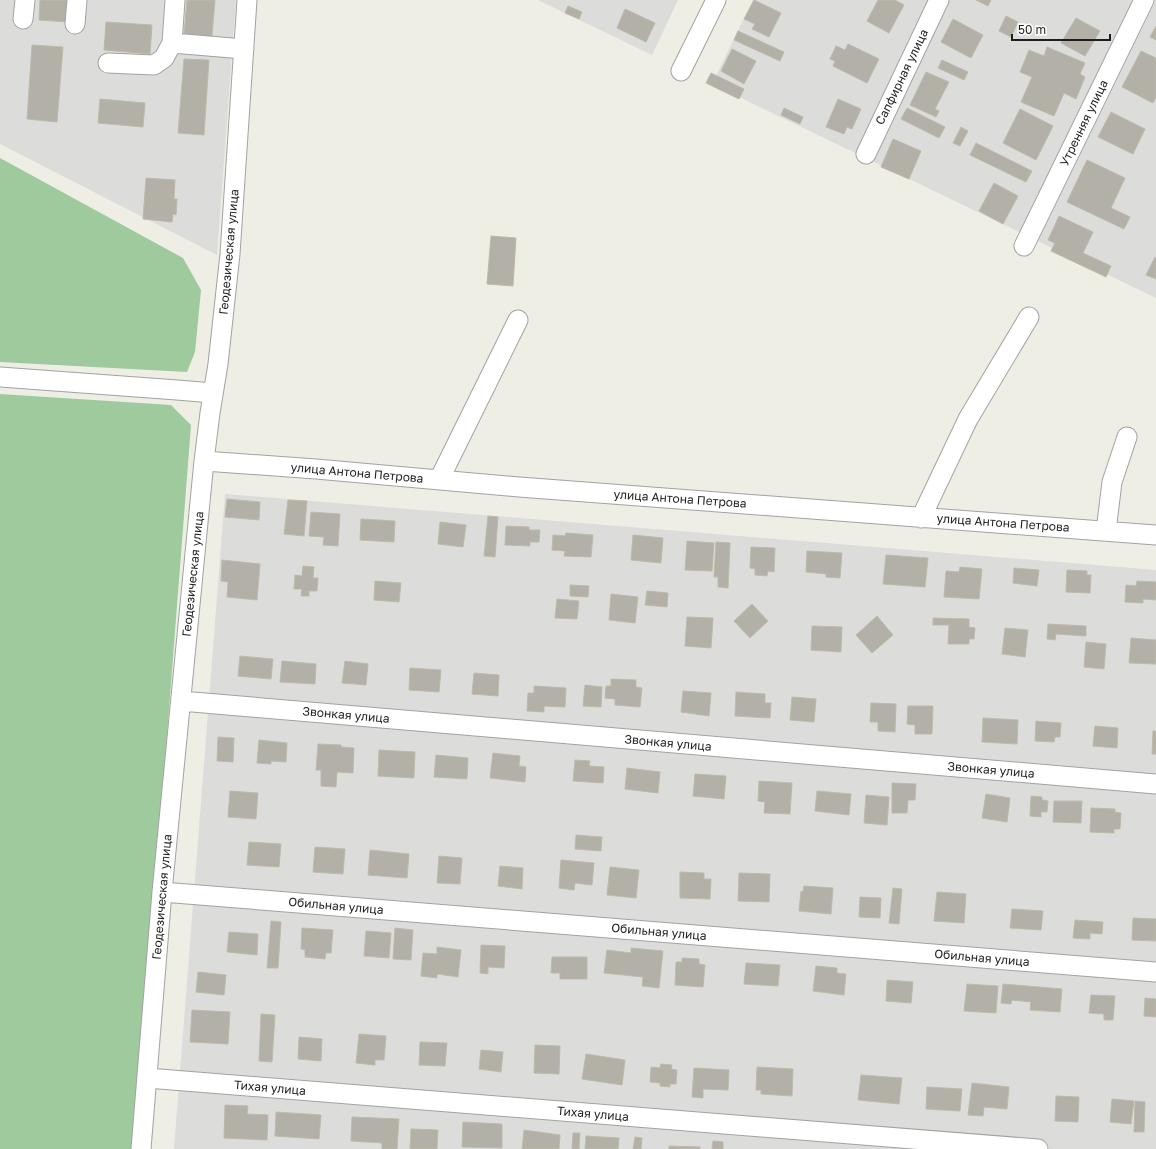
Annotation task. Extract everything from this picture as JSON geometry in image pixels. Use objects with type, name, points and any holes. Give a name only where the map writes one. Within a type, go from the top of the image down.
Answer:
[{"type":"street","points":[[23,19],[24,0]]},
{"type":"street","points":[[75,24],[77,0]]},
{"type":"street","points":[[108,63],[154,65],[164,58],[172,43],[175,0]]},
{"type":"street","name":"Геодезическая улица","points":[[141,1149],[162,892],[204,461],[218,364],[230,254],[248,0]]},
{"type":"street","points":[[681,71],[716,0]]},
{"type":"street","name":"Сапфирная улица","points":[[866,154],[939,0]]},
{"type":"street","name":"Утренняя улица","points":[[1024,246],[1144,0]]},
{"type":"street","points":[[172,43],[244,49]]},
{"type":"street","points":[[921,518],[968,420],[1029,316]]},
{"type":"street","points":[[439,480],[518,320]]},
{"type":"street","points":[[0,377],[213,393]]},
{"type":"street","points":[[1106,531],[1112,482],[1127,437]]},
{"type":"street","name":"улица Антона Петрова","points":[[204,461],[921,518],[1156,535]]},
{"type":"street","name":"Звонкая улица","points":[[181,701],[1156,784]]},
{"type":"street","name":"Обильная улица","points":[[162,892],[1156,972]]},
{"type":"street","name":"Тихая улица","points":[[147,1078],[1038,1149]]},
{"type":"shaded area","points":[[0,0],[236,0],[217,255],[0,144]]},
{"type":"shaded area","points":[[538,0],[678,0],[652,55]]},
{"type":"shaded area","points":[[753,0],[1156,0],[1156,298],[712,84]]},
{"type":"shaded area","points":[[225,494],[1156,570],[1156,1149],[174,1149]]},
{"type":"green space","points":[[0,158],[183,258],[201,290],[195,352],[187,372],[0,362]]},
{"type":"green space","points":[[0,394],[171,405],[191,425],[135,1149],[0,1149]]},
{"type":"building","points":[[40,0],[68,0],[67,22],[39,20]]},
{"type":"building","points":[[187,0],[215,0],[212,36],[184,34]]},
{"type":"building","points":[[754,0],[781,13],[769,37],[752,29],[755,24],[744,19]]},
{"type":"building","points":[[878,0],[895,0],[904,5],[889,33],[867,21]]},
{"type":"building","points":[[976,0],[991,0],[988,6]]},
{"type":"building","points":[[568,6],[582,12],[579,19],[565,13]]},
{"type":"building","points":[[625,9],[655,23],[646,42],[617,28]]},
{"type":"building","points":[[1006,16],[1018,22],[1011,37],[999,31]]},
{"type":"building","points":[[1076,18],[1100,31],[1085,56],[1061,43]]},
{"type":"building","points":[[953,19],[983,35],[971,58],[941,42]]},
{"type":"building","points":[[106,22],[152,25],[150,54],[104,50]]},
{"type":"building","points":[[1156,26],[1156,40],[1150,37]]},
{"type":"building","points":[[738,31],[784,52],[780,61],[734,40]]},
{"type":"building","points":[[848,44],[879,59],[867,83],[833,66],[835,61],[830,59],[836,46],[845,50]]},
{"type":"building","points":[[32,45],[63,47],[57,122],[27,119]]},
{"type":"building","points":[[1047,47],[1085,63],[1080,74],[1085,77],[1076,99],[1064,93],[1054,116],[1021,102],[1032,77],[1020,72],[1029,50],[1044,56]]},
{"type":"building","points":[[732,49],[756,61],[744,84],[721,71]]},
{"type":"building","points":[[1141,51],[1156,58],[1156,97],[1153,103],[1122,87]]},
{"type":"building","points":[[184,59],[209,60],[204,135],[178,133]]},
{"type":"building","points":[[942,60],[968,72],[964,80],[938,68]]},
{"type":"building","points":[[926,72],[949,82],[935,109],[939,111],[936,117],[910,105]]},
{"type":"building","points":[[711,73],[744,89],[739,99],[706,83]]},
{"type":"building","points":[[100,99],[145,103],[143,127],[98,123]]},
{"type":"building","points":[[838,99],[861,109],[852,129],[847,127],[844,134],[826,127]]},
{"type":"building","points":[[784,108],[803,117],[800,124],[781,115]]},
{"type":"building","points":[[907,108],[945,127],[939,138],[901,119]]},
{"type":"building","points":[[1020,109],[1053,126],[1036,160],[1003,143]]},
{"type":"building","points":[[1111,112],[1145,129],[1133,154],[1098,137]]},
{"type":"building","points":[[961,127],[968,131],[960,146],[953,143]]},
{"type":"building","points":[[893,139],[921,151],[909,179],[881,167]]},
{"type":"building","points":[[976,143],[1032,171],[1026,182],[970,155]]},
{"type":"building","points":[[1087,160],[1125,178],[1111,208],[1130,217],[1124,229],[1067,202]]},
{"type":"building","points":[[146,178],[175,180],[174,199],[177,199],[176,215],[173,214],[172,222],[143,219]]},
{"type":"building","points":[[994,183],[1018,196],[1003,224],[979,211]]},
{"type":"building","points":[[1059,216],[1093,232],[1083,253],[1111,266],[1106,277],[1051,251],[1055,243],[1048,240]]},
{"type":"building","points":[[491,236],[516,238],[513,286],[487,284]]},
{"type":"building","points":[[1155,257],[1156,258],[1156,279],[1146,275]]},
{"type":"building","points":[[227,499],[260,502],[259,520],[225,517]]},
{"type":"building","points":[[288,500],[307,501],[304,536],[284,534]]},
{"type":"building","points":[[311,512],[340,514],[338,546],[323,545],[324,537],[309,536]]},
{"type":"building","points":[[488,516],[498,517],[495,557],[484,556]]},
{"type":"building","points":[[361,519],[395,521],[394,542],[360,540]]},
{"type":"building","points":[[440,522],[466,525],[463,547],[438,544]]},
{"type":"building","points":[[506,526],[529,527],[529,530],[540,530],[539,542],[530,542],[530,546],[505,545]]},
{"type":"building","points":[[566,533],[593,535],[591,557],[564,556],[565,551],[552,550],[553,535],[565,536]]},
{"type":"building","points":[[633,535],[663,538],[661,563],[631,560]]},
{"type":"building","points":[[687,541],[714,543],[712,571],[685,570]]},
{"type":"building","points":[[716,542],[730,543],[728,588],[718,587],[718,577],[714,577]]},
{"type":"building","points":[[751,547],[775,548],[774,572],[768,571],[767,576],[755,575],[755,569],[750,568]]},
{"type":"building","points":[[807,551],[842,553],[840,578],[826,577],[826,574],[806,572]]},
{"type":"building","points":[[886,555],[928,558],[925,587],[883,584]]},
{"type":"building","points":[[222,560],[260,564],[257,600],[227,597],[228,582],[221,581]]},
{"type":"building","points":[[303,566],[314,567],[313,578],[318,578],[317,591],[309,591],[309,596],[301,596],[302,589],[294,589],[295,575],[302,576]]},
{"type":"building","points":[[960,567],[982,569],[979,599],[944,597],[946,571],[959,572]]},
{"type":"building","points":[[1014,568],[1039,570],[1037,586],[1013,583]]},
{"type":"building","points":[[1067,570],[1087,571],[1087,575],[1091,575],[1090,593],[1066,592]]},
{"type":"building","points":[[375,581],[401,583],[399,602],[374,600]]},
{"type":"building","points":[[1137,581],[1156,582],[1156,600],[1143,599],[1143,603],[1125,602],[1126,585],[1136,586]]},
{"type":"building","points":[[570,585],[589,586],[588,597],[570,596]]},
{"type":"building","points":[[647,591],[668,593],[667,607],[645,605]]},
{"type":"building","points":[[611,594],[638,597],[635,623],[609,620]]},
{"type":"building","points":[[557,599],[579,601],[577,619],[555,618]]},
{"type":"building","points":[[752,604],[768,621],[750,638],[734,621]]},
{"type":"building","points":[[877,616],[893,635],[872,653],[856,635]]},
{"type":"building","points":[[687,617],[713,618],[711,648],[685,646]]},
{"type":"building","points":[[933,618],[969,619],[969,627],[975,628],[974,639],[969,639],[969,644],[948,644],[949,625],[933,625]]},
{"type":"building","points":[[1048,624],[1086,626],[1086,636],[1056,634],[1055,640],[1047,639]]},
{"type":"building","points":[[812,626],[842,627],[841,652],[811,650]]},
{"type":"building","points":[[1005,628],[1028,630],[1025,657],[1002,654]]},
{"type":"building","points":[[1131,638],[1156,640],[1156,664],[1129,663]]},
{"type":"building","points":[[1086,642],[1106,644],[1104,669],[1084,667]]},
{"type":"building","points":[[240,656],[273,659],[271,679],[238,676]]},
{"type":"building","points":[[282,661],[316,664],[315,684],[280,682]]},
{"type":"building","points":[[345,661],[368,664],[366,685],[342,683]]},
{"type":"building","points":[[410,668],[441,670],[439,692],[409,690]]},
{"type":"building","points":[[474,673],[499,675],[498,696],[472,694]]},
{"type":"building","points":[[611,679],[636,680],[636,687],[642,688],[640,707],[615,705],[615,699],[605,698],[606,686],[611,686]]},
{"type":"building","points":[[585,685],[602,687],[601,707],[583,706]]},
{"type":"building","points":[[534,686],[566,688],[565,707],[544,706],[544,712],[527,711],[528,693],[534,693]]},
{"type":"building","points":[[683,691],[711,693],[709,716],[681,712]]},
{"type":"building","points":[[736,692],[765,694],[765,703],[771,703],[770,718],[735,716]]},
{"type":"building","points":[[792,697],[816,699],[814,722],[790,720]]},
{"type":"building","points":[[871,703],[896,704],[895,732],[878,731],[878,722],[870,722]]},
{"type":"building","points":[[908,706],[933,706],[932,734],[915,734],[915,725],[907,724]]},
{"type":"building","points":[[983,718],[1018,720],[1017,744],[982,742]]},
{"type":"building","points":[[1036,721],[1061,723],[1060,737],[1055,737],[1054,742],[1035,741]]},
{"type":"building","points":[[1095,726],[1118,728],[1117,748],[1093,746]]},
{"type":"building","points":[[1153,731],[1156,731],[1156,754],[1152,754]]},
{"type":"building","points":[[218,737],[234,738],[233,762],[217,761]]},
{"type":"building","points":[[259,740],[287,743],[286,762],[271,761],[271,764],[257,763]]},
{"type":"building","points":[[318,744],[341,745],[341,747],[354,748],[353,773],[337,772],[336,787],[321,786],[321,770],[316,770]]},
{"type":"building","points":[[379,750],[415,752],[414,778],[378,776]]},
{"type":"building","points":[[493,753],[520,756],[519,766],[526,767],[525,782],[490,778]]},
{"type":"building","points":[[436,755],[468,758],[467,779],[434,777]]},
{"type":"building","points":[[575,760],[590,761],[589,766],[604,767],[603,783],[573,781]]},
{"type":"building","points":[[627,768],[660,772],[658,793],[625,789]]},
{"type":"building","points":[[695,774],[726,776],[724,799],[693,796]]},
{"type":"building","points":[[759,781],[792,783],[790,814],[764,813],[765,802],[758,801]]},
{"type":"building","points":[[892,783],[916,784],[915,800],[908,800],[907,813],[892,813]]},
{"type":"building","points":[[230,791],[258,793],[256,819],[228,817]]},
{"type":"building","points":[[817,791],[851,794],[849,815],[815,811]]},
{"type":"building","points":[[986,794],[1010,798],[1007,822],[982,818]]},
{"type":"building","points":[[866,795],[889,797],[887,825],[864,823]]},
{"type":"building","points":[[1031,796],[1042,797],[1042,800],[1048,801],[1047,812],[1041,812],[1041,817],[1030,816]]},
{"type":"building","points":[[1054,801],[1082,801],[1081,823],[1053,822]]},
{"type":"building","points":[[1091,808],[1115,809],[1115,812],[1121,813],[1120,829],[1114,829],[1114,833],[1090,832]]},
{"type":"building","points":[[576,835],[602,837],[601,851],[575,849]]},
{"type":"building","points":[[249,842],[281,844],[279,867],[247,865]]},
{"type":"building","points":[[315,847],[345,849],[343,874],[313,872]]},
{"type":"building","points":[[370,850],[409,854],[407,878],[368,875]]},
{"type":"building","points":[[439,856],[462,858],[460,884],[437,883]]},
{"type":"building","points":[[561,860],[594,863],[592,885],[575,883],[574,890],[559,888]]},
{"type":"building","points":[[500,866],[523,868],[522,889],[498,886]]},
{"type":"building","points":[[610,867],[639,870],[636,898],[607,895]]},
{"type":"building","points":[[680,872],[704,873],[704,879],[711,879],[710,899],[680,898]]},
{"type":"building","points":[[739,873],[770,874],[769,902],[738,901]]},
{"type":"building","points":[[804,886],[833,888],[831,914],[799,911],[801,891],[803,892]]},
{"type":"building","points":[[893,888],[902,889],[899,924],[889,923]]},
{"type":"building","points":[[937,892],[966,894],[964,923],[934,921]]},
{"type":"building","points":[[860,897],[881,898],[880,918],[859,917]]},
{"type":"building","points":[[1012,909],[1043,911],[1041,930],[1010,928]]},
{"type":"building","points":[[1133,918],[1156,919],[1156,941],[1132,940]]},
{"type":"building","points":[[1075,920],[1103,922],[1102,934],[1090,933],[1090,939],[1073,938]]},
{"type":"building","points":[[271,921],[281,922],[278,968],[267,968]]},
{"type":"building","points":[[302,928],[333,930],[331,953],[326,953],[325,959],[305,957],[305,950],[301,949]]},
{"type":"building","points":[[395,928],[413,930],[411,960],[393,959]]},
{"type":"building","points":[[366,931],[391,933],[389,958],[364,956]]},
{"type":"building","points":[[229,932],[258,934],[257,955],[227,952]]},
{"type":"building","points":[[481,945],[505,946],[504,968],[488,967],[488,974],[480,973]]},
{"type":"building","points":[[437,947],[461,950],[458,977],[437,974],[437,978],[421,976],[423,953],[437,954]]},
{"type":"building","points":[[631,948],[663,951],[659,988],[642,986],[643,977],[604,973],[607,950],[631,953]]},
{"type":"building","points":[[552,957],[587,957],[587,979],[560,979],[560,973],[551,973]]},
{"type":"building","points":[[682,958],[699,959],[699,964],[705,965],[703,987],[675,985],[676,962],[682,962]]},
{"type":"building","points":[[746,963],[780,965],[778,986],[744,984]]},
{"type":"building","points":[[816,966],[837,968],[837,973],[846,974],[844,995],[813,991]]},
{"type":"building","points":[[198,972],[226,975],[224,995],[196,992]]},
{"type":"building","points":[[887,980],[913,982],[911,1003],[886,1001]]},
{"type":"building","points":[[967,984],[998,986],[996,1013],[964,1011]]},
{"type":"building","points":[[1003,984],[1062,989],[1060,1012],[1030,1010],[1031,1002],[1012,1000],[1011,1004],[1001,1003]]},
{"type":"building","points":[[1091,995],[1115,996],[1113,1020],[1104,1020],[1104,1014],[1089,1013]]},
{"type":"building","points":[[1145,998],[1156,999],[1156,1017],[1144,1016]]},
{"type":"building","points":[[192,1010],[230,1012],[228,1044],[190,1042]]},
{"type":"building","points":[[261,1014],[275,1015],[272,1062],[259,1061]]},
{"type":"building","points":[[359,1034],[386,1036],[384,1060],[375,1060],[375,1065],[356,1063]]},
{"type":"building","points":[[299,1037],[322,1039],[321,1061],[298,1059]]},
{"type":"building","points":[[420,1042],[447,1043],[445,1066],[419,1065]]},
{"type":"building","points":[[535,1045],[560,1046],[559,1074],[534,1073]]},
{"type":"building","points":[[481,1050],[503,1052],[501,1072],[479,1069]]},
{"type":"building","points":[[586,1054],[625,1060],[622,1085],[582,1079]]},
{"type":"building","points":[[661,1064],[672,1065],[671,1069],[677,1070],[676,1084],[670,1084],[670,1087],[660,1086],[660,1083],[650,1082],[651,1067],[660,1068]]},
{"type":"building","points":[[757,1067],[793,1069],[792,1096],[761,1094],[761,1090],[756,1090]]},
{"type":"building","points":[[694,1068],[729,1070],[728,1090],[703,1089],[703,1098],[692,1097]]},
{"type":"building","points":[[861,1075],[902,1078],[899,1104],[858,1100]]},
{"type":"building","points":[[972,1083],[1009,1087],[1007,1109],[984,1107],[983,1116],[968,1115]]},
{"type":"building","points":[[927,1087],[962,1089],[960,1111],[926,1109]]},
{"type":"building","points":[[1056,1096],[1079,1097],[1078,1122],[1055,1121]]},
{"type":"building","points":[[1112,1099],[1134,1101],[1131,1124],[1110,1122]]},
{"type":"building","points":[[1135,1101],[1145,1102],[1144,1132],[1134,1132]]},
{"type":"building","points":[[225,1105],[248,1106],[247,1114],[268,1115],[267,1140],[224,1138]]},
{"type":"building","points":[[276,1112],[321,1115],[319,1139],[275,1136]]},
{"type":"building","points":[[352,1117],[399,1119],[397,1149],[382,1149],[382,1143],[351,1141]]},
{"type":"building","points":[[463,1122],[502,1124],[502,1148],[462,1147]]},
{"type":"building","points":[[411,1129],[438,1130],[437,1149],[410,1149]]},
{"type":"building","points":[[524,1130],[560,1135],[559,1149],[522,1149]]},
{"type":"building","points":[[573,1133],[580,1133],[579,1149],[572,1149]]},
{"type":"building","points":[[586,1136],[619,1138],[618,1149],[585,1149]]},
{"type":"building","points":[[635,1137],[642,1138],[641,1149],[633,1149]]},
{"type":"building","points":[[713,1141],[723,1142],[723,1149],[712,1149]]},
{"type":"building","points":[[669,1146],[700,1147],[700,1149],[669,1149]]}]
